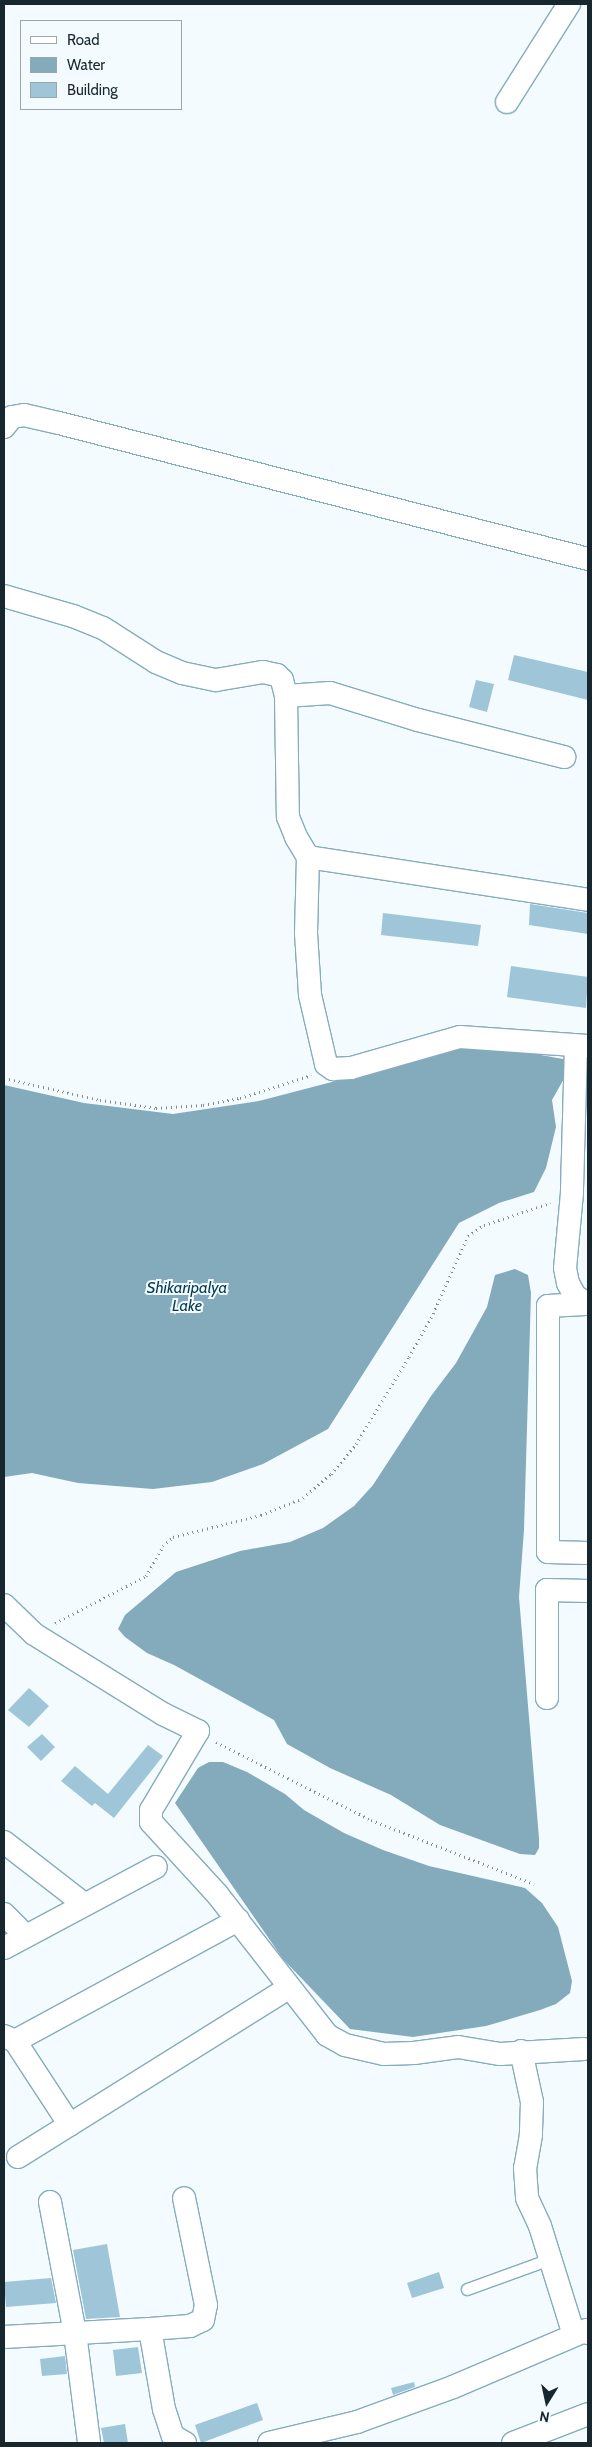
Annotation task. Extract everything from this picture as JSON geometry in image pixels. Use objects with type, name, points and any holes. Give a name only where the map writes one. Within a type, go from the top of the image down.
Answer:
[{"type":"street","points":[[508,102],[569,4]]},
{"type":"street","points":[[4,427],[12,417],[24,415],[588,559]]},
{"type":"street","points":[[4,596],[73,616],[104,628],[156,662],[182,673],[216,680],[263,672],[277,675],[282,680],[286,696],[288,817],[296,837],[308,857],[306,933],[310,995],[323,1058],[326,1064],[333,1069],[352,1068],[460,1036],[582,1046],[566,1268],[568,1283],[575,1296],[587,1304]]},
{"type":"street","points":[[286,696],[330,693],[418,720],[564,757]]},
{"type":"street","points":[[308,857],[588,900]]},
{"type":"street","points":[[547,1698],[548,1306],[587,1304]]},
{"type":"street","points":[[548,1552],[588,1553]]},
{"type":"street","points":[[547,1590],[588,1591]]},
{"type":"street","points":[[4,1605],[34,1634],[163,1714],[198,1731],[151,1810],[151,1822],[180,1852],[238,1920],[266,1955],[288,1988],[327,2035],[345,2045],[384,2054],[414,2053],[458,2047],[500,2054],[522,2051],[584,2049]]},
{"type":"street","points":[[4,1842],[84,1904]]},
{"type":"street","points":[[4,1948],[156,1867]]},
{"type":"street","points":[[4,1914],[26,1936]]},
{"type":"street","points":[[70,2125],[9,2038],[238,1920]]},
{"type":"street","points":[[18,2157],[288,1988]]},
{"type":"street","points":[[269,2443],[357,2422],[453,2387],[581,2334],[550,2259],[528,2198],[525,2168],[531,2135],[532,2102],[522,2051]]},
{"type":"street","points":[[4,2337],[190,2326],[203,2320],[206,2304],[184,2198]]},
{"type":"street","points":[[50,2202],[75,2334],[90,2443]]},
{"type":"street","points":[[150,2329],[164,2409],[173,2436],[185,2443]]},
{"type":"street","points":[[513,2443],[588,2414]]},
{"type":"lane","points":[[467,2289],[550,2259]]},
{"type":"path","points":[[4,1078],[100,1100],[156,1108],[203,1105],[240,1098],[311,1076],[326,1064]]},
{"type":"path","points":[[34,1634],[146,1576],[163,1546],[173,1537],[261,1514],[303,1498],[331,1474],[356,1444],[431,1318],[468,1236],[484,1225],[572,1194]]},
{"type":"path","points":[[198,1731],[225,1747],[372,1820],[534,1884]]},
{"type":"water","name":"Shikaripalya Lake","points":[[492,1046],[574,1061],[552,1100],[556,1127],[546,1168],[534,1192],[499,1203],[459,1223],[328,1429],[263,1464],[212,1482],[153,1489],[78,1483],[32,1473],[4,1477],[4,1085],[84,1103],[173,1114],[259,1101],[462,1048]]},
{"type":"water","points":[[515,1269],[528,1275],[531,1293],[524,1530],[519,1597],[539,1838],[539,1848],[535,1855],[520,1854],[440,1825],[391,1795],[330,1768],[287,1744],[274,1720],[174,1665],[147,1653],[125,1637],[118,1629],[125,1615],[176,1572],[240,1551],[290,1542],[323,1528],[354,1506],[373,1485],[431,1396],[456,1363],[487,1307],[495,1275]]},
{"type":"water","points":[[209,1762],[223,1762],[247,1772],[285,1794],[304,1810],[344,1833],[383,1850],[429,1866],[525,1888],[542,1903],[558,1927],[572,1981],[570,1993],[556,2004],[486,2026],[413,2037],[350,2029],[283,1959],[175,1803],[198,1768]]},
{"type":"building","points":[[514,655],[588,672],[588,700],[508,680]]},
{"type":"building","points":[[476,680],[494,684],[487,712],[469,707]]},
{"type":"building","points":[[530,904],[588,913],[588,934],[529,925]]},
{"type":"building","points":[[383,913],[481,925],[478,946],[381,935]]},
{"type":"building","points":[[511,966],[588,977],[586,1008],[507,997]]},
{"type":"building","points":[[29,1688],[49,1706],[29,1727],[8,1710]]},
{"type":"building","points":[[42,1734],[55,1747],[41,1761],[27,1747]]},
{"type":"building","points":[[148,1745],[163,1756],[114,1818],[95,1803],[92,1806],[61,1781],[75,1766],[108,1794]]},
{"type":"building","points":[[107,2244],[120,2317],[86,2319],[73,2250]]},
{"type":"building","points":[[439,2272],[444,2288],[412,2298],[407,2283]]},
{"type":"building","points":[[51,2278],[56,2303],[6,2307],[4,2282]]},
{"type":"building","points":[[138,2347],[142,2373],[116,2376],[113,2350]]},
{"type":"building","points":[[65,2356],[67,2374],[42,2376],[40,2359]]},
{"type":"building","points":[[414,2382],[415,2387],[393,2395],[391,2388]]},
{"type":"building","points":[[257,2403],[263,2420],[201,2443],[195,2425]]},
{"type":"building","points":[[125,2424],[128,2443],[104,2443],[101,2428]]}]
